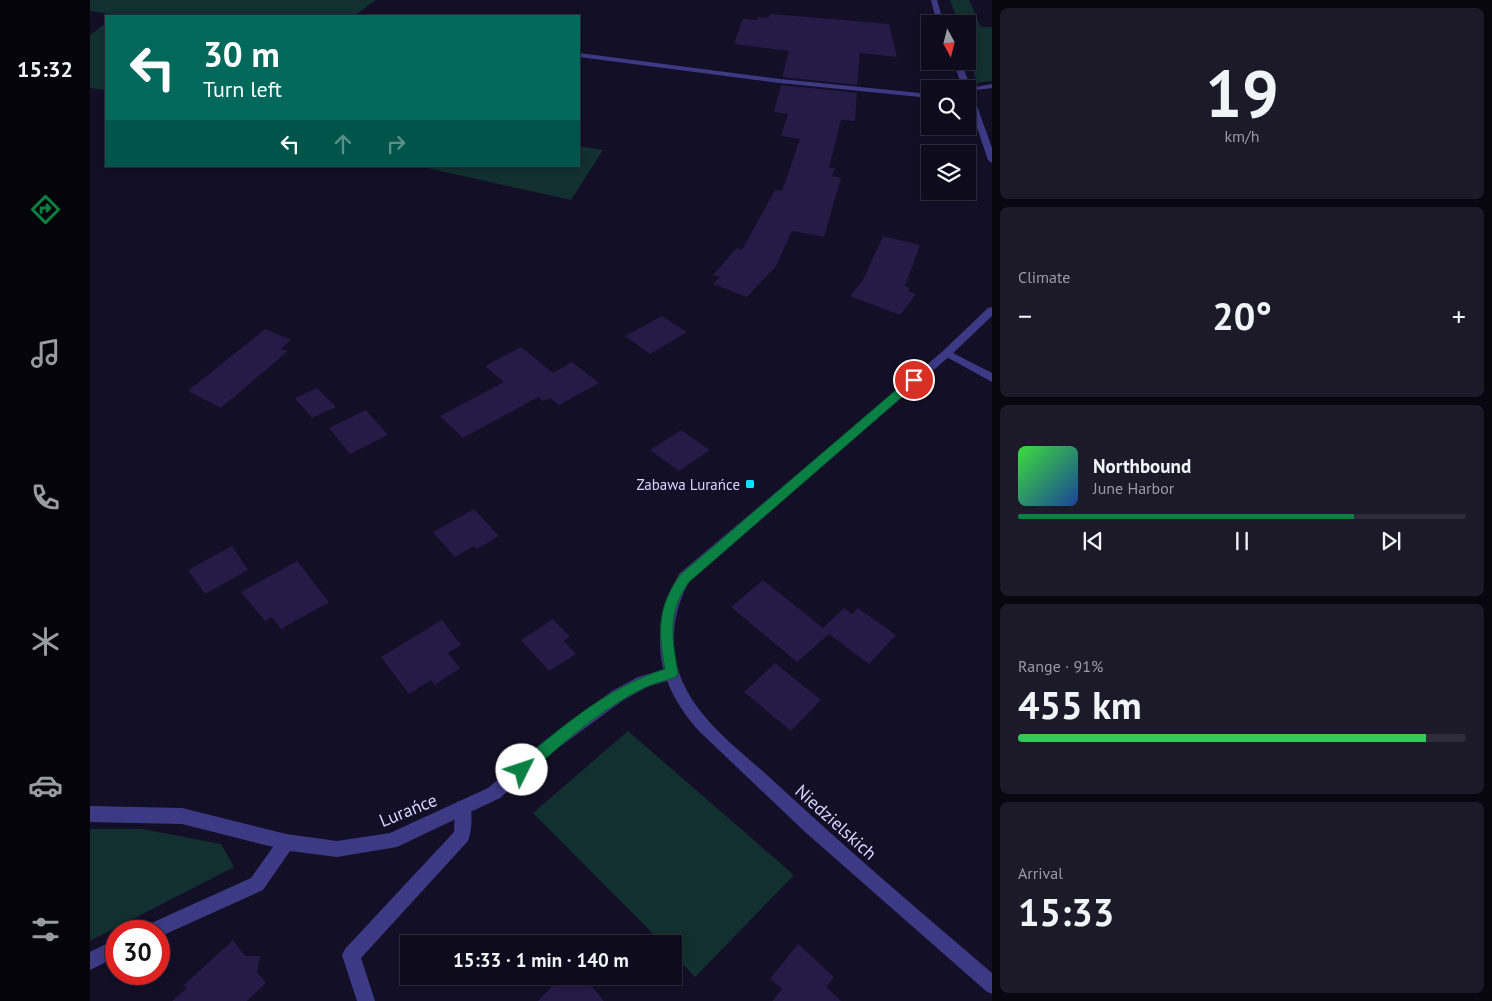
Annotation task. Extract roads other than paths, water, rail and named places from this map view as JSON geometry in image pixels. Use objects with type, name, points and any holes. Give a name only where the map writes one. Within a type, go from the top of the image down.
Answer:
[{"type":"street","points":[[934,0],[939,15]]},
{"type":"street","points":[[580,55],[780,81],[921,95]]},
{"type":"street","points":[[976,88],[992,86]]},
{"type":"street","points":[[976,118],[992,160]]},
{"type":"street","name":"Niedzielskich","points":[[992,310],[947,353],[851,433],[684,578],[674,593],[666,619],[666,639],[672,673],[688,706],[711,734],[833,847],[992,985]]},
{"type":"street","points":[[947,353],[992,378]]},
{"type":"street","name":"Lurańce","points":[[90,814],[182,816],[286,842],[337,849],[391,841],[494,793],[549,746],[617,696],[643,682],[672,673]]},
{"type":"street","points":[[366,1001],[351,955],[462,835],[463,808]]},
{"type":"street","points":[[170,923],[256,884],[286,842]]},
{"type":"street","points":[[90,961],[105,954]]},
{"type":"place","name":"Zabawa Lurańce","points":[[750,484]]}]
